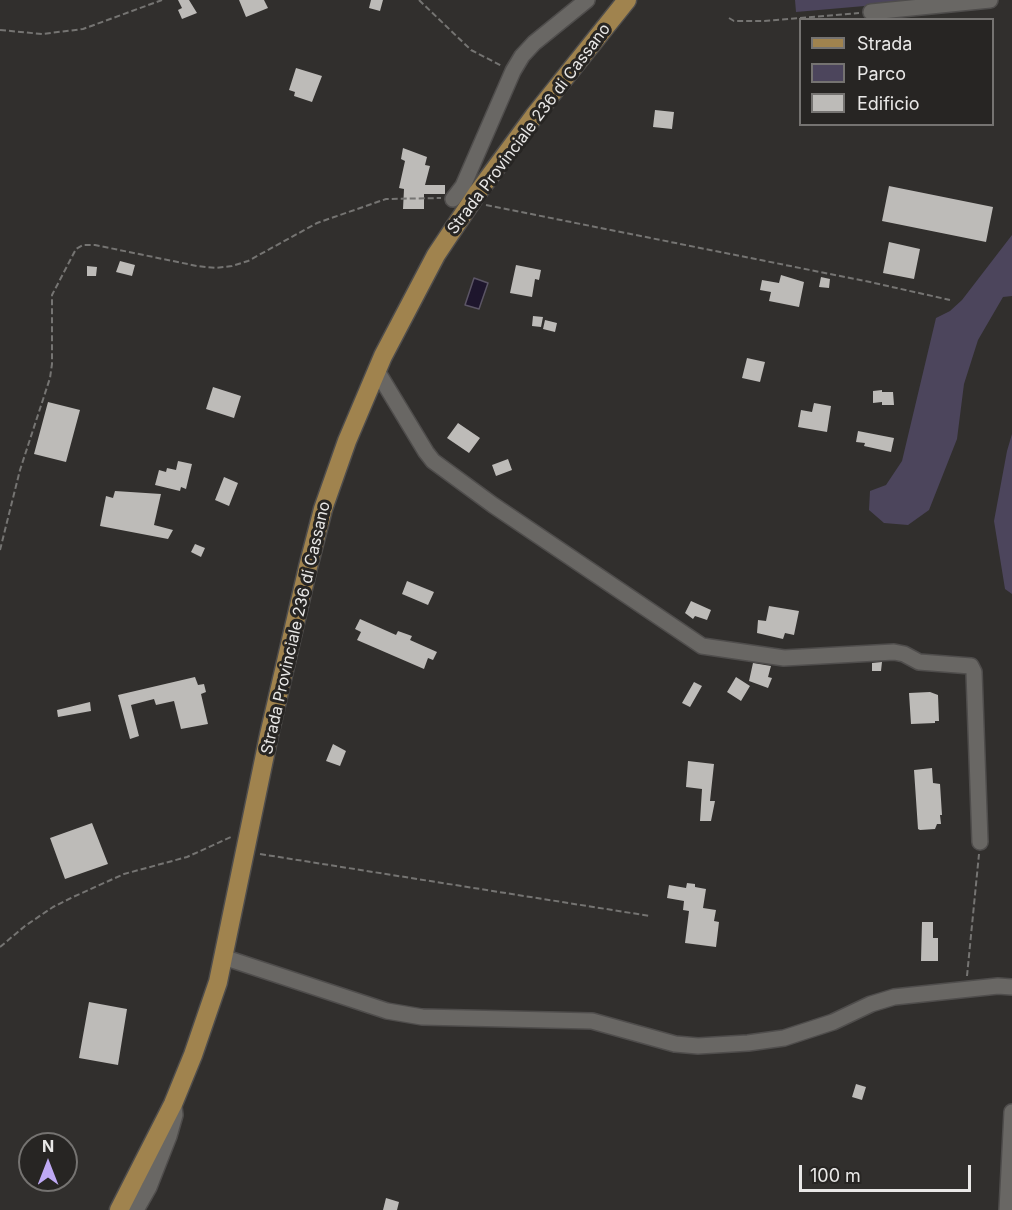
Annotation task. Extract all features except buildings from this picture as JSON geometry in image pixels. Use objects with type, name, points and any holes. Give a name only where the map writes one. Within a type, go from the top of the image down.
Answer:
[{"type":"main road","name":"Strada Provinciale 236 di Cassano","points":[[119,1210],[173,1104],[193,1055],[218,981],[272,723],[322,509],[347,441],[377,371],[436,255],[474,198],[553,92],[627,0]]},
{"type":"street","points":[[453,199],[463,186],[513,71],[522,56],[534,43],[587,0]]},
{"type":"street","points":[[870,12],[990,0]]},
{"type":"street","points":[[377,371],[426,452],[434,461],[493,505],[702,646],[784,658],[894,652],[919,662],[971,666],[974,672],[980,842]]},
{"type":"street","points":[[223,957],[387,1011],[422,1017],[592,1021],[675,1044],[698,1046],[784,1038],[894,997],[998,986],[1012,987]]},
{"type":"street","points":[[136,1210],[149,1187],[169,1136],[175,1115],[173,1104]]},
{"type":"street","points":[[1007,1210],[1012,1112]]},
{"type":"path","points":[[0,30],[42,34],[83,29],[162,0]]},
{"type":"path","points":[[419,0],[471,50],[513,71]]},
{"type":"path","points":[[799,18],[870,12]]},
{"type":"path","points":[[729,18],[734,21],[799,18]]},
{"type":"path","points":[[0,550],[20,470],[50,378],[52,295],[76,249],[83,245],[95,245],[197,266],[216,268],[232,266],[248,261],[317,223],[386,199],[425,197],[453,199]]},
{"type":"path","points":[[474,198],[485,205],[950,300]]},
{"type":"path","points":[[0,947],[53,907],[73,897],[124,874],[187,857],[250,829]]},
{"type":"path","points":[[964,991],[980,842]]},
{"type":"path","points":[[245,851],[650,916]]},
{"type":"green space","points":[[795,0],[933,0],[796,12]]},
{"type":"green space","points":[[1012,235],[1012,296],[1003,297],[978,340],[964,384],[957,439],[929,510],[908,525],[884,523],[869,510],[870,491],[886,485],[902,461],[936,318],[950,311],[962,300]]},
{"type":"green space","points":[[1012,434],[1012,594],[1005,589],[994,521]]},
{"type":"shaded area","points":[[474,278],[488,283],[479,309],[465,305]]}]
